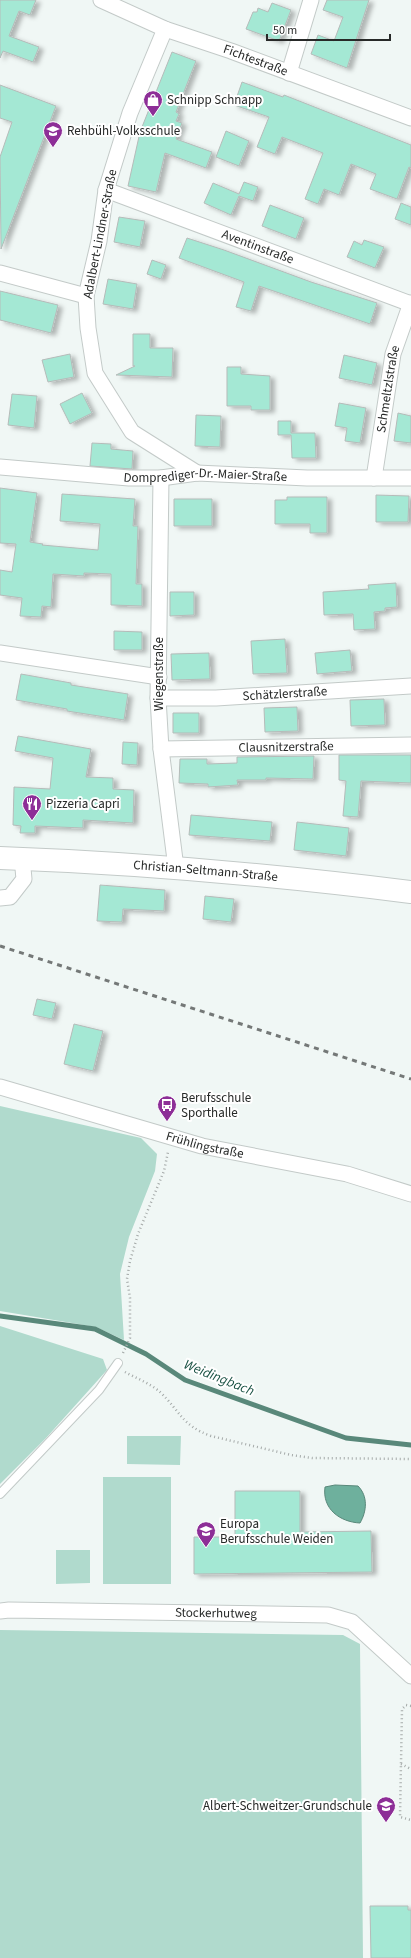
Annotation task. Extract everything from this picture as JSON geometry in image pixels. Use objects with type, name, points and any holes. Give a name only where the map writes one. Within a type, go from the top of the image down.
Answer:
[{"type":"main road","name":"Christian-Seltmann-Straße","points":[[0,858],[22,858],[176,868],[411,892]]},
{"type":"street","name":"Fichtestraße","points":[[101,0],[165,29],[231,51],[411,118]]},
{"type":"street","points":[[289,73],[311,0]]},
{"type":"street","name":"Adalbert-Lindner-Straße","points":[[165,29],[130,113],[106,190],[99,241],[86,296],[88,328],[95,373],[132,432],[197,473]]},
{"type":"street","name":"Aventinstraße","points":[[106,190],[411,303]]},
{"type":"street","points":[[0,273],[86,296]]},
{"type":"street","name":"Schmeltzlstraße","points":[[374,478],[393,354],[411,303]]},
{"type":"street","name":"Domprediger-Dr.-Maier-Straße","points":[[0,467],[129,478],[162,478],[197,473],[306,478],[411,478]]},
{"type":"street","name":"Wiegenstraße","points":[[162,478],[158,698],[161,749],[176,868]]},
{"type":"street","points":[[0,654],[159,677]]},
{"type":"street","name":"Schätzlerstraße","points":[[158,698],[216,698],[411,686]]},
{"type":"street","name":"Clausnitzerstraße","points":[[161,749],[411,745]]},
{"type":"street","points":[[0,898],[10,897],[24,879],[22,858]]},
{"type":"street","name":"Frühlingstraße","points":[[0,1087],[202,1146],[347,1174],[411,1194]]},
{"type":"street","name":"Stockerhutweg","points":[[0,1611],[328,1615],[352,1622],[411,1676]]},
{"type":"lane","points":[[0,1494],[99,1390],[118,1363]]},
{"type":"path","points":[[123,1353],[130,1338],[130,1298],[127,1279],[130,1261],[138,1234],[164,1170],[169,1149],[168,1136]]},
{"type":"path","points":[[118,1363],[125,1372],[159,1392],[187,1424],[199,1432],[211,1436],[312,1458],[411,1459]]},
{"type":"path","points":[[411,1706],[406,1705],[402,1709],[400,1817],[411,1820]]},
{"type":"path","points":[[401,1763],[411,1769]]},
{"type":"shaded area","points":[[0,1106],[141,1138],[157,1154],[155,1171],[129,1237],[120,1274],[124,1340],[96,1327],[0,1311]]},
{"type":"shaded area","points":[[0,1326],[103,1359],[107,1370],[46,1438],[0,1484]]},
{"type":"shaded area","points":[[127,1436],[181,1436],[180,1465],[127,1464]]},
{"type":"shaded area","points":[[103,1477],[171,1477],[171,1584],[103,1584]]},
{"type":"shaded area","points":[[335,1485],[358,1486],[364,1494],[365,1509],[360,1523],[339,1517],[329,1508],[326,1502],[325,1487]]},
{"type":"shaded area","points":[[56,1550],[90,1550],[90,1583],[56,1584]]},
{"type":"shaded area","points":[[0,1630],[343,1635],[360,1644],[363,1958],[0,1958]]},
{"type":"building","points":[[0,0],[36,0],[30,15],[19,11],[9,36],[39,47],[33,62],[3,51],[0,58]]},
{"type":"building","points":[[327,0],[369,0],[347,68],[311,54],[318,35],[334,41],[343,17],[323,10]]},
{"type":"building","points":[[272,3],[291,10],[279,41],[246,29],[253,12],[257,12],[258,8],[268,12]]},
{"type":"building","points":[[172,52],[196,61],[176,112],[179,114],[176,121],[182,123],[176,139],[212,152],[206,168],[165,153],[156,192],[128,186],[140,132]]},
{"type":"building","points":[[242,82],[283,97],[284,95],[411,145],[411,168],[409,167],[397,199],[370,189],[376,174],[351,164],[339,195],[324,189],[318,204],[305,199],[323,153],[282,137],[275,154],[257,147],[269,117],[234,105]]},
{"type":"building","points":[[0,85],[56,106],[1,249],[0,157],[12,122],[0,118]]},
{"type":"building","points":[[226,131],[249,141],[239,166],[216,157]]},
{"type":"building","points":[[244,182],[258,187],[253,201],[239,196],[231,215],[204,203],[213,183],[239,194]]},
{"type":"building","points":[[401,203],[411,207],[411,225],[395,219]]},
{"type":"building","points":[[270,205],[304,218],[296,239],[262,226]]},
{"type":"building","points":[[119,217],[145,221],[140,247],[114,242]]},
{"type":"building","points":[[187,238],[311,282],[377,303],[370,324],[259,286],[251,311],[236,307],[244,282],[179,258]]},
{"type":"building","points":[[364,240],[384,247],[375,268],[347,257],[354,241],[362,245]]},
{"type":"building","points":[[152,260],[166,265],[161,279],[147,274]]},
{"type":"building","points":[[108,279],[137,284],[133,309],[103,304]]},
{"type":"building","points":[[0,291],[58,305],[51,333],[0,320]]},
{"type":"building","points":[[133,334],[150,334],[150,348],[173,348],[172,377],[116,375],[135,366],[133,366]]},
{"type":"building","points":[[70,354],[74,377],[48,382],[42,360]]},
{"type":"building","points":[[344,355],[377,363],[372,385],[339,378]]},
{"type":"building","points":[[227,367],[241,367],[241,374],[270,376],[270,410],[251,410],[251,406],[227,406]]},
{"type":"building","points":[[82,393],[92,413],[70,424],[60,404]]},
{"type":"building","points":[[12,394],[37,396],[34,428],[8,425]]},
{"type":"building","points":[[339,403],[366,408],[360,443],[345,441],[347,428],[335,426]]},
{"type":"building","points":[[398,413],[411,416],[411,443],[394,441]]},
{"type":"building","points":[[196,415],[221,416],[220,447],[195,446]]},
{"type":"building","points":[[278,421],[291,421],[291,433],[315,433],[316,458],[292,458],[291,435],[278,435]]},
{"type":"building","points":[[92,443],[111,444],[111,449],[133,451],[132,469],[90,466]]},
{"type":"building","points":[[0,488],[37,493],[30,542],[43,544],[42,545],[98,550],[100,524],[60,521],[62,494],[135,499],[133,526],[138,526],[136,584],[142,584],[142,606],[111,605],[111,574],[84,573],[84,576],[53,574],[51,607],[42,606],[41,617],[20,616],[22,598],[0,595],[0,570],[12,572],[16,544],[0,543]]},
{"type":"building","points":[[376,495],[409,496],[408,522],[376,522]]},
{"type":"building","points":[[287,497],[327,497],[327,533],[310,533],[310,524],[275,524],[275,500],[287,500]]},
{"type":"building","points":[[174,499],[212,499],[212,526],[174,526]]},
{"type":"building","points":[[396,583],[397,607],[385,608],[385,611],[374,612],[375,629],[354,630],[353,614],[324,615],[323,592],[369,589],[368,585]]},
{"type":"building","points":[[170,592],[194,592],[194,615],[170,616]]},
{"type":"building","points":[[114,631],[142,632],[142,650],[114,650]]},
{"type":"building","points":[[285,639],[287,673],[253,674],[251,641]]},
{"type":"building","points":[[350,650],[352,671],[317,674],[315,653]]},
{"type":"building","points":[[209,653],[210,679],[172,680],[171,654]]},
{"type":"building","points":[[21,674],[71,683],[71,685],[128,694],[124,720],[67,711],[67,709],[16,700]]},
{"type":"building","points":[[384,699],[385,725],[351,726],[350,700]]},
{"type":"building","points":[[297,707],[298,731],[265,732],[264,708]]},
{"type":"building","points":[[173,713],[199,713],[199,733],[173,733]]},
{"type":"building","points":[[18,736],[91,749],[86,777],[113,778],[113,789],[134,790],[133,823],[83,820],[83,828],[35,826],[35,833],[20,833],[21,826],[13,825],[14,787],[50,789],[53,758],[15,751]]},
{"type":"building","points":[[123,742],[138,743],[137,765],[122,764]]},
{"type":"building","points":[[339,755],[411,755],[411,783],[361,781],[358,817],[343,816],[346,781],[339,780]]},
{"type":"building","points":[[314,756],[313,779],[266,778],[266,780],[237,780],[238,785],[208,787],[208,784],[179,783],[180,759],[207,759],[207,764],[237,763],[237,757]]},
{"type":"building","points":[[191,815],[272,822],[270,841],[189,835]]},
{"type":"building","points":[[297,822],[349,828],[346,856],[294,850]]},
{"type":"building","points":[[100,885],[165,890],[164,911],[123,909],[122,922],[97,921]]},
{"type":"building","points":[[205,896],[234,899],[231,922],[203,919]]},
{"type":"building","points":[[37,999],[56,1003],[52,1019],[33,1015]]},
{"type":"building","points":[[74,1024],[103,1031],[93,1071],[64,1064]]},
{"type":"building","points":[[235,1491],[300,1491],[300,1532],[371,1531],[372,1572],[194,1574],[194,1537],[235,1537]]},
{"type":"building","points":[[370,1906],[408,1906],[408,1910],[411,1910],[411,1958],[371,1958]]},
{"type":"waterway","name":"Weidingbach","points":[[0,1316],[95,1329],[146,1354],[185,1380],[346,1438],[411,1445]]},
{"type":"railway","points":[[0,946],[411,1079]]},
{"type":"place","name":"Schnipp Schnapp","points":[[153,117]]},
{"type":"place","name":"Rehbühl-Volksschule","points":[[53,148]]},
{"type":"place","name":"Pizzeria Capri","points":[[32,821]]},
{"type":"place","name":"Berufsschule Sporthalle","points":[[167,1122]]},
{"type":"place","name":"Europa Berufsschule Weiden","points":[[206,1548]]},
{"type":"place","name":"Albert-Schweitzer-Grundschule","points":[[386,1823]]}]
